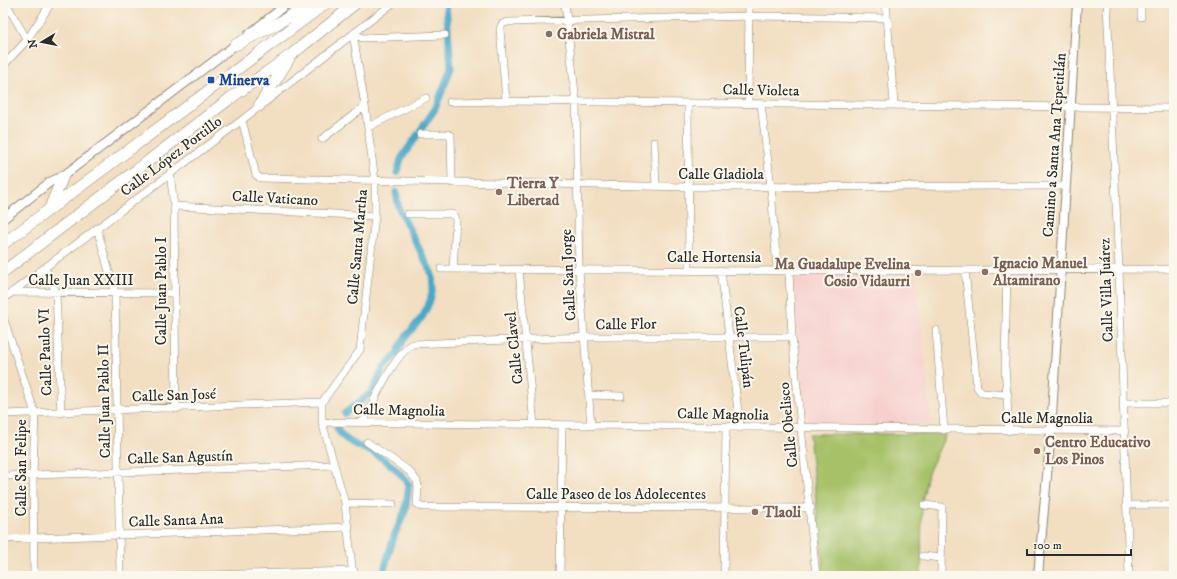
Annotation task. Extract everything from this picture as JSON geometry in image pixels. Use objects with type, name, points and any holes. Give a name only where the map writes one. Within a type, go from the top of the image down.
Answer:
[{"type":"highway","points":[[3,244],[326,3]]},
{"type":"highway","points":[[3,272],[228,100],[292,54],[356,3]]},
{"type":"highway","points":[[235,46],[275,26],[312,4]]},
{"type":"highway","points":[[227,77],[237,63],[312,4]]},
{"type":"highway","points":[[259,106],[292,54]]},
{"type":"highway","points":[[50,209],[63,176]]},
{"type":"street","points":[[6,3],[27,40]]},
{"type":"street","points":[[3,66],[27,40],[50,3]]},
{"type":"street","points":[[3,218],[50,182],[63,176],[235,46],[288,3]]},
{"type":"street","name":"Calle López Portillo","points":[[3,299],[242,120],[393,3]]},
{"type":"street","name":"Calle San Jorge","points":[[566,3],[576,102],[579,270],[591,426]]},
{"type":"street","points":[[748,103],[749,3]]},
{"type":"street","points":[[886,3],[894,104]]},
{"type":"street","name":"Camino a Santa Ana Tepetitlán","points":[[1038,576],[1051,431],[1060,270],[1072,106],[1077,3]]},
{"type":"street","name":"Calle Villa Juárez","points":[[1107,3],[1119,270],[1129,576]]},
{"type":"street","points":[[1141,3],[1141,17]]},
{"type":"street","points":[[506,101],[500,29],[502,24],[749,16],[887,18]]},
{"type":"street","points":[[354,33],[362,38],[445,35]]},
{"type":"street","name":"Calle Santa Martha","points":[[322,402],[360,350],[375,216],[375,181],[354,33]]},
{"type":"street","points":[[368,127],[426,98]]},
{"type":"street","name":"Calle Violeta","points":[[450,102],[688,102],[761,104],[1112,106],[1174,108]]},
{"type":"street","points":[[688,102],[689,270]]},
{"type":"street","points":[[761,104],[771,187],[777,270]]},
{"type":"street","points":[[322,139],[365,106]]},
{"type":"street","name":"Calle Gladiola","points":[[242,120],[258,178],[688,187],[1066,186]]},
{"type":"street","points":[[420,134],[448,134],[451,136],[452,183]]},
{"type":"street","points":[[654,142],[656,186]]},
{"type":"street","name":"Calle Juan Pablo I","points":[[170,173],[174,206],[176,409]]},
{"type":"street","name":"Calle Vaticano","points":[[174,206],[375,216]]},
{"type":"street","points":[[408,214],[451,214],[455,216],[453,269]]},
{"type":"street","name":"Calle Juan Pablo II","points":[[97,228],[115,293],[120,576]]},
{"type":"street","name":"Calle Paulo VI","points":[[45,268],[56,292],[60,413]]},
{"type":"street","name":"Calle Hortensia","points":[[440,269],[789,271],[1174,269]]},
{"type":"street","name":"Calle Clavel","points":[[519,270],[527,339],[534,425]]},
{"type":"street","name":"Calle Tulipán","points":[[721,270],[740,428]]},
{"type":"street","points":[[965,270],[976,387],[982,393],[1008,395]]},
{"type":"street","points":[[1007,270],[1005,365],[1009,430]]},
{"type":"street","name":"Calle Obelisco","points":[[789,271],[792,337],[816,576]]},
{"type":"street","name":"Calle Juan XXIII","points":[[12,292],[174,293]]},
{"type":"street","name":"Calle San Felipe","points":[[3,317],[35,413],[33,475],[34,576]]},
{"type":"street","points":[[936,330],[944,430]]},
{"type":"street","name":"Calle Flor","points":[[363,422],[390,371],[407,348],[412,344],[527,339],[729,336],[792,337]]},
{"type":"street","points":[[589,395],[621,396]]},
{"type":"street","points":[[174,576],[354,574],[345,503],[322,422],[322,402]]},
{"type":"street","name":"Calle San José","points":[[3,414],[176,409],[322,402]]},
{"type":"street","points":[[1124,403],[1174,404]]},
{"type":"street","name":"Calle Magnolia","points":[[322,422],[802,429],[1125,431]]},
{"type":"street","points":[[560,576],[562,425]]},
{"type":"street","points":[[724,576],[726,428]]},
{"type":"street","name":"Calle Paseo de los Adolecentes","points":[[367,442],[409,472],[417,481],[417,504],[422,508],[561,506],[810,508]]},
{"type":"street","name":"Calle San Agustín","points":[[3,476],[333,464]]},
{"type":"street","points":[[345,503],[394,504]]},
{"type":"street","points":[[924,505],[942,507],[941,576]]},
{"type":"street","points":[[1126,505],[1174,505]]},
{"type":"street","name":"Calle Santa Ana","points":[[3,539],[349,527]]},
{"type":"street","points":[[923,556],[941,558]]},
{"type":"shaded area","points":[[793,275],[916,276],[932,424],[808,425]]},
{"type":"green space","points":[[809,434],[946,434],[928,473],[922,502],[921,576],[824,576]]},
{"type":"waterway","points":[[397,173],[401,159],[435,109],[451,68],[446,3]]},
{"type":"waterway","points":[[345,413],[372,392],[383,368],[396,355],[404,339],[423,316],[430,301],[433,288],[432,274],[399,209],[396,192]]},
{"type":"waterway","points":[[337,428],[348,441],[375,454],[389,464],[409,485],[405,511],[394,536],[382,576]]},
{"type":"place","name":"Gabriela Mistral","points":[[549,34]]},
{"type":"place","name":"Minerva","points":[[211,80]]},
{"type":"place","name":"Tierra Y Libertad","points":[[499,192]]},
{"type":"place","name":"Ignacio Manuel Altamirano","points":[[985,272]]},
{"type":"place","name":"Ma Guadalupe Evelina Cosio Vidaurri","points":[[918,273]]},
{"type":"place","name":"Centro Educativo Los Pinos","points":[[1037,451]]},
{"type":"place","name":"Tlaoli","points":[[755,512]]}]
